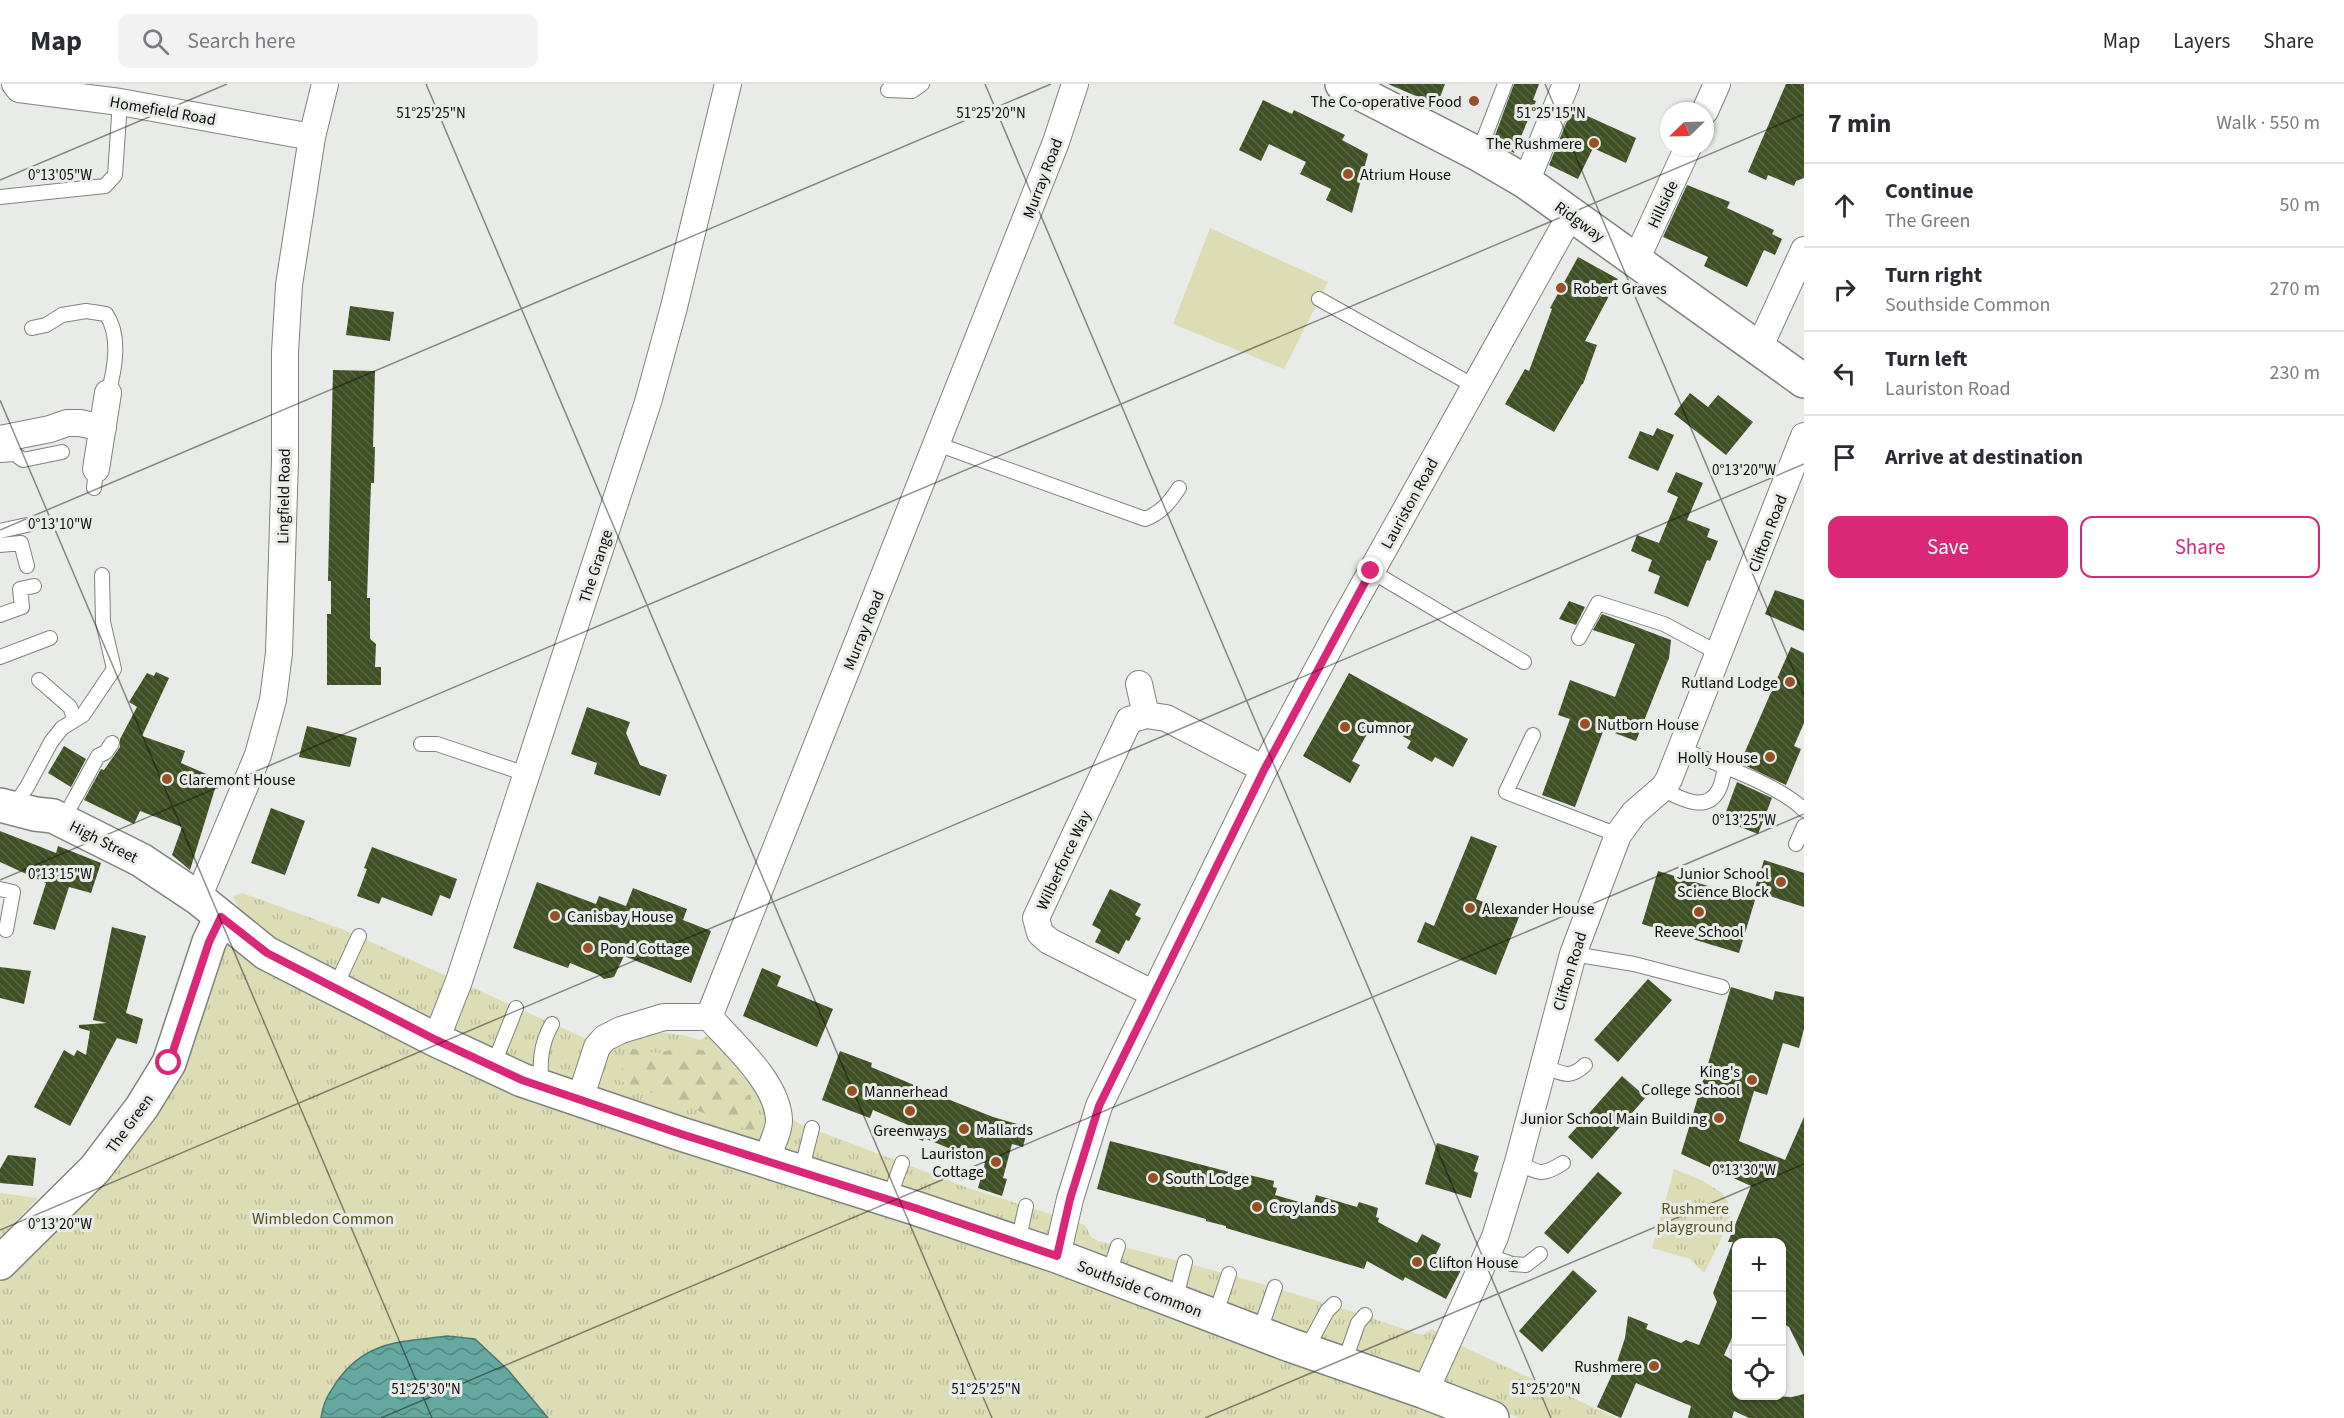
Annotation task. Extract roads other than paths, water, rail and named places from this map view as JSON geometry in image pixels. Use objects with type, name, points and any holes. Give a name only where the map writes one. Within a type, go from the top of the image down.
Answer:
[{"type":"street","name":"Homefield Road","points":[[15,84],[19,89],[120,102],[312,137]]},
{"type":"street","name":"Lingfield Road","points":[[210,907],[273,700],[279,642],[285,460],[285,352],[289,285],[312,137],[325,84]]},
{"type":"street","name":"The Grange","points":[[436,1040],[442,1031],[459,981],[648,402],[675,307],[728,84]]},
{"type":"street","name":"Murray Road","points":[[709,1017],[1056,141],[1075,84]]},
{"type":"street","points":[[1526,182],[1566,84]]},
{"type":"street","points":[[1709,102],[1717,84]]},
{"type":"street","name":"Ridgway","points":[[1351,86],[1526,182],[1804,381]]},
{"type":"street","name":"Hillside","points":[[1635,260],[1684,156]]},
{"type":"street","name":"Lauriston Road","points":[[1057,1256],[1070,1199],[1099,1106],[1264,770],[1371,571],[1571,214]]},
{"type":"street","points":[[1759,348],[1804,250]]},
{"type":"street","points":[[95,479],[108,393]]},
{"type":"street","points":[[0,440],[67,423],[103,428]]},
{"type":"street","name":"Clifton Road","points":[[1425,1392],[1487,1255],[1518,1162],[1573,954],[1618,835],[1634,813],[1662,789],[1669,779],[1804,436]]},
{"type":"street","points":[[1139,684],[1146,715],[1166,718],[1264,770]]},
{"type":"street","name":"Wilberforce Way","points":[[1146,715],[1129,720],[1036,918],[1040,933],[1049,941],[1154,994]]},
{"type":"street","name":"High Street","points":[[6,806],[63,820],[141,860],[210,907]]},
{"type":"street","name":"Southside Common","points":[[210,907],[267,953],[436,1040],[541,1086],[1017,1244],[1057,1256],[1113,1261],[1175,1301],[1492,1418]]},
{"type":"street","name":"The Green","points":[[0,1263],[94,1169],[142,1107],[169,1063],[209,942],[210,907]]},
{"type":"street","points":[[580,1099],[597,1047],[605,1038],[621,1030],[664,1017],[709,1017],[758,1073],[774,1098],[779,1122],[766,1160]]},
{"type":"lane","points":[[888,90],[912,91],[922,84]]},
{"type":"lane","points":[[1478,154],[1505,84]]},
{"type":"lane","points":[[0,197],[105,186],[115,175],[120,102]]},
{"type":"lane","points":[[1319,299],[1474,386]]},
{"type":"lane","points":[[32,328],[46,325],[62,315],[86,311],[106,314],[114,332],[115,344],[113,375],[108,393]]},
{"type":"lane","points":[[937,444],[1145,519],[1155,515],[1171,502],[1179,488]]},
{"type":"lane","points":[[0,455],[15,454],[23,460],[62,452]]},
{"type":"lane","points":[[0,531],[27,525]]},
{"type":"lane","points":[[0,545],[21,543],[27,566]]},
{"type":"lane","points":[[1371,571],[1524,662]]},
{"type":"lane","points":[[6,806],[27,787],[51,742],[62,728],[83,715],[114,669],[103,622],[102,575]]},
{"type":"lane","points":[[0,615],[22,607],[20,589],[34,586]]},
{"type":"lane","points":[[1579,638],[1598,603],[1664,624],[1720,654]]},
{"type":"lane","points":[[0,657],[50,638]]},
{"type":"lane","points":[[39,680],[70,707],[75,720]]},
{"type":"lane","points":[[1533,735],[1506,792],[1618,835]]},
{"type":"lane","points":[[63,820],[98,756],[106,752],[112,743]]},
{"type":"lane","points":[[421,744],[437,744],[526,774]]},
{"type":"lane","points":[[1681,749],[1789,798],[1804,810]]},
{"type":"lane","points":[[1662,789],[1690,803],[1701,802],[1712,798],[1718,791],[1725,768]]},
{"type":"lane","points":[[1796,844],[1804,826]]},
{"type":"lane","points":[[0,890],[13,892],[6,930]]},
{"type":"lane","points":[[335,988],[359,936]]},
{"type":"lane","points":[[1573,954],[1634,964],[1722,987]]},
{"type":"lane","points":[[493,1066],[516,1008]]},
{"type":"lane","points":[[541,1086],[540,1054],[542,1044],[552,1024]]},
{"type":"lane","points":[[1543,1066],[1569,1075],[1576,1073],[1585,1065]]},
{"type":"lane","points":[[801,1172],[812,1128]]},
{"type":"lane","points":[[1518,1162],[1536,1172],[1547,1173],[1563,1163]]},
{"type":"lane","points":[[888,1200],[902,1163]]},
{"type":"lane","points":[[1017,1244],[1026,1206]]},
{"type":"lane","points":[[1487,1255],[1512,1264],[1526,1265],[1540,1254]]},
{"type":"lane","points":[[1175,1301],[1185,1262]]},
{"type":"lane","points":[[1215,1316],[1229,1274]]},
{"type":"lane","points":[[1259,1333],[1275,1287]]},
{"type":"lane","points":[[1306,1350],[1328,1305]]},
{"type":"lane","points":[[1344,1363],[1358,1323],[1365,1315]]},
{"type":"water","points":[[447,1336],[475,1339],[508,1370],[548,1418],[321,1418],[325,1402],[338,1380],[361,1357],[386,1345]]},
{"type":"place","name":"The Co-operative Food","points":[[1474,101]]},
{"type":"place","name":"The Rushmere","points":[[1594,143]]},
{"type":"place","name":"Atrium House","points":[[1348,174]]},
{"type":"place","name":"Robert Graves","points":[[1561,288]]},
{"type":"place","name":"Rutland Lodge","points":[[1790,682]]},
{"type":"place","name":"Nutborn House","points":[[1585,724]]},
{"type":"place","name":"Cumnor","points":[[1345,727]]},
{"type":"place","name":"Holly House","points":[[1770,757]]},
{"type":"place","name":"Claremont House","points":[[167,779]]},
{"type":"place","name":"Junior School Science Block","points":[[1781,882]]},
{"type":"place","name":"Alexander House","points":[[1470,908]]},
{"type":"place","name":"Reeve School","points":[[1699,912]]},
{"type":"place","name":"Canisbay House","points":[[555,916]]},
{"type":"place","name":"Pond Cottage","points":[[588,948]]},
{"type":"place","name":"King's College School","points":[[1752,1080]]},
{"type":"place","name":"Mannerhead","points":[[852,1091]]},
{"type":"place","name":"Greenways","points":[[910,1111]]},
{"type":"place","name":"Junior School Main Building","points":[[1719,1118]]},
{"type":"place","name":"Mallards","points":[[964,1129]]},
{"type":"place","name":"Lauriston Cottage","points":[[996,1162]]},
{"type":"place","name":"South Lodge","points":[[1153,1178]]},
{"type":"place","name":"Croylands","points":[[1257,1207]]},
{"type":"place","name":"Clifton House","points":[[1417,1262]]},
{"type":"place","name":"Rushmere","points":[[1654,1366]]},
{"type":"park label","name":"Rushmere playground","points":[[1695,1217]]},
{"type":"park label","name":"Wimbledon Common","points":[[323,1218]]}]
